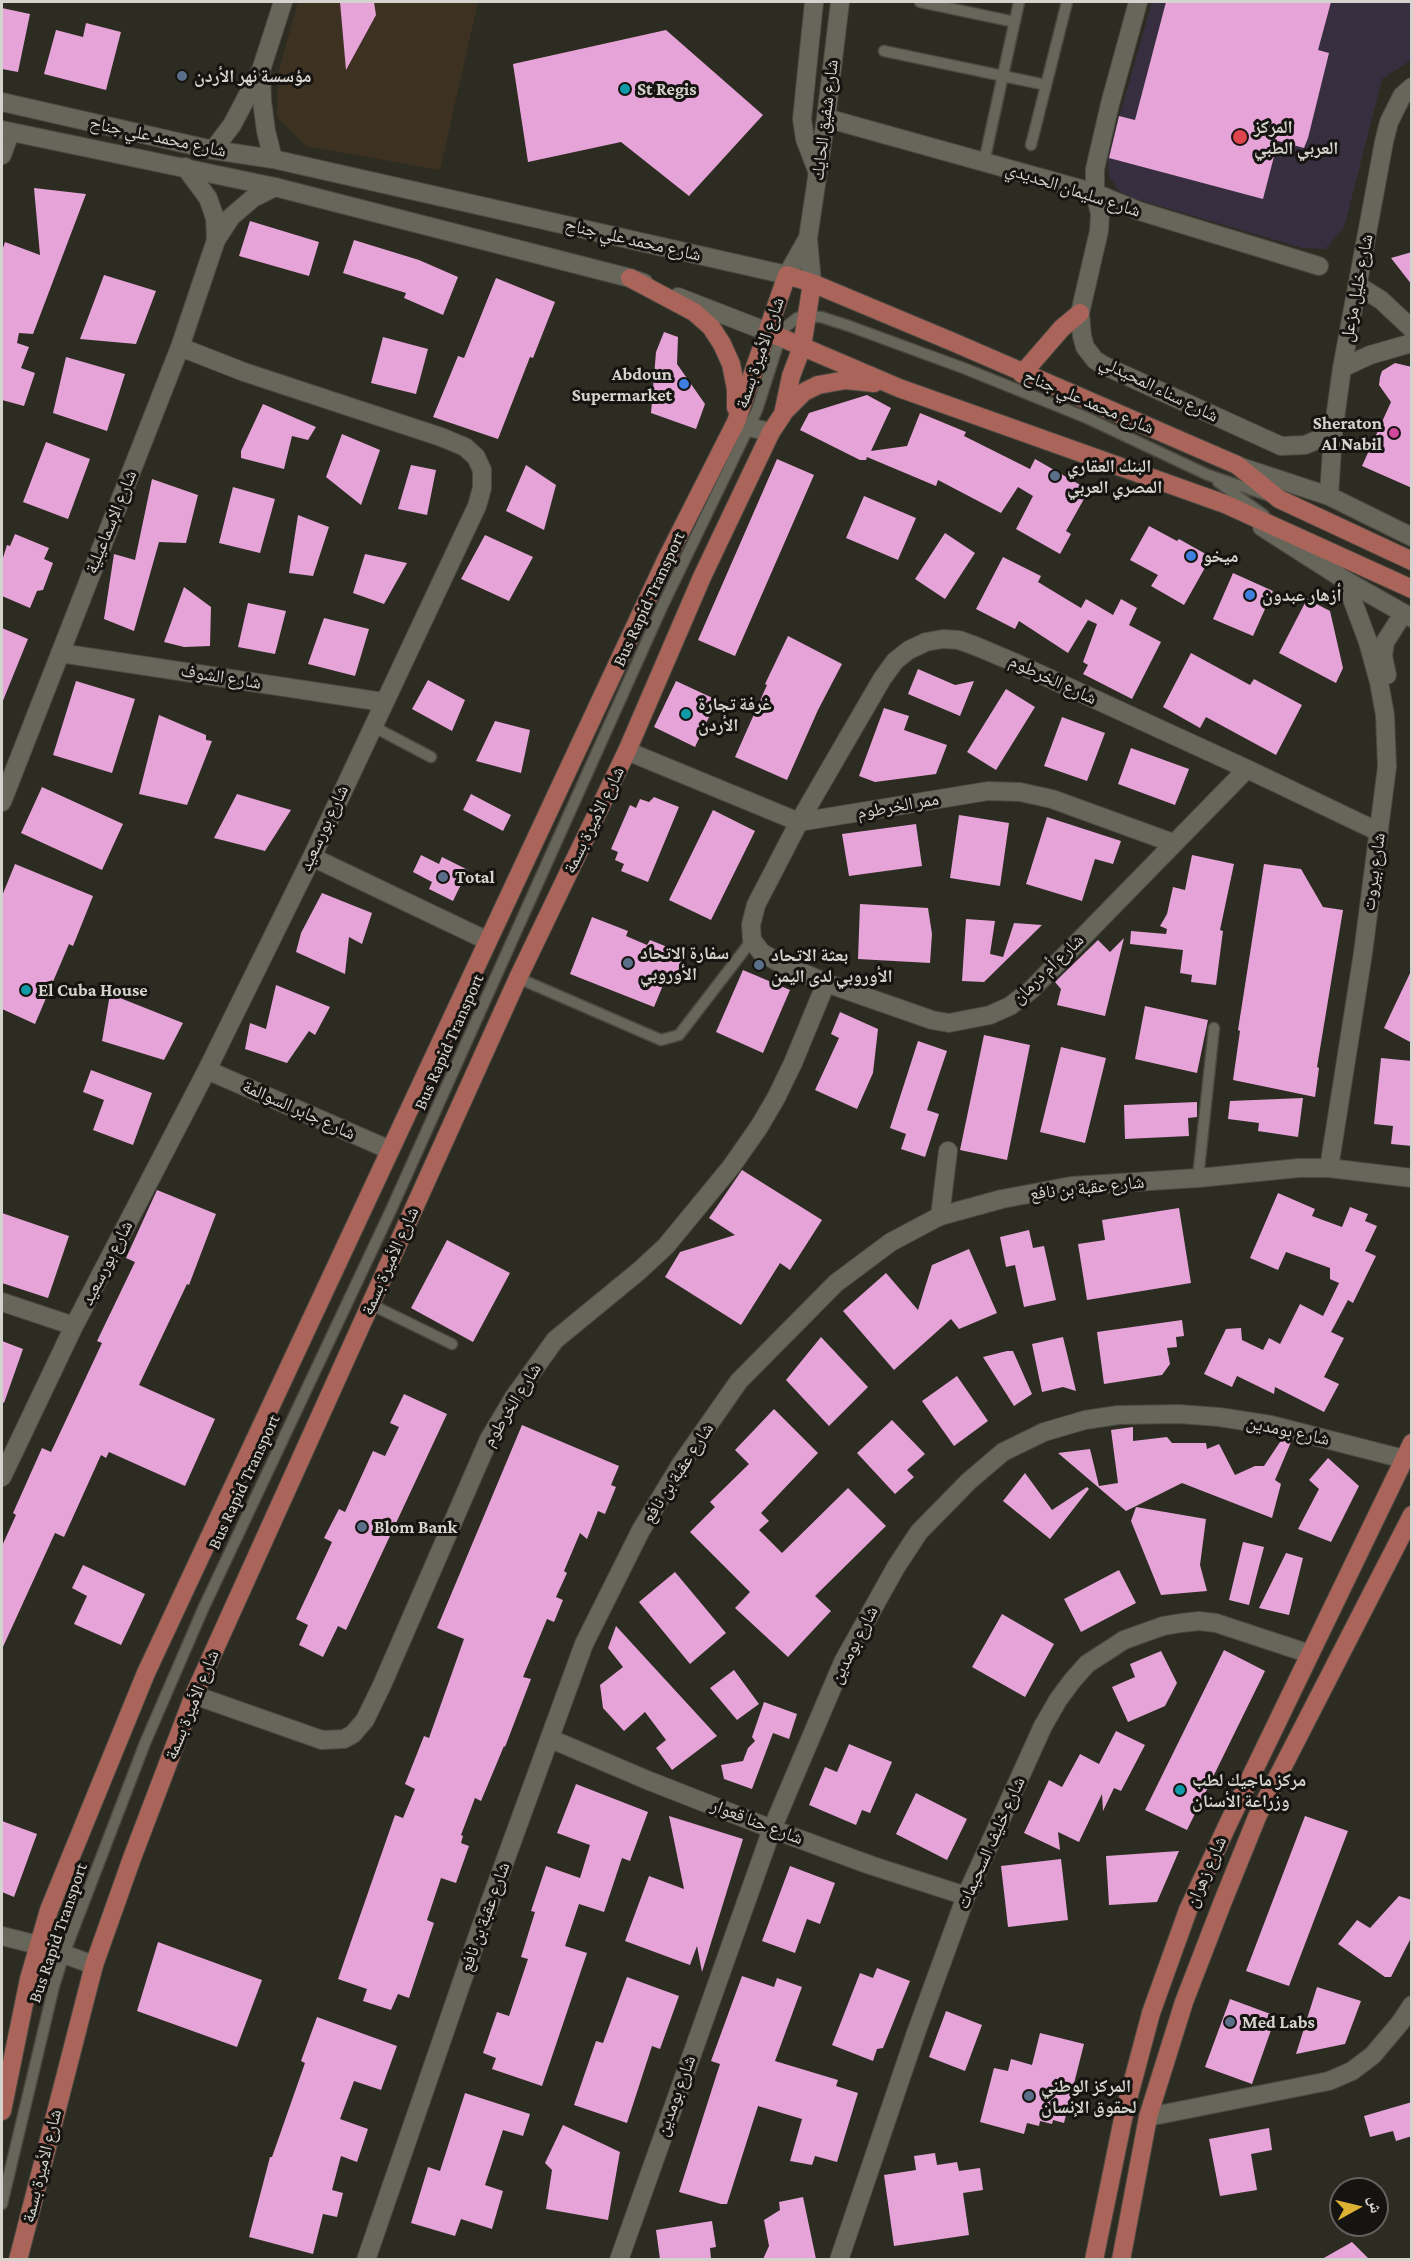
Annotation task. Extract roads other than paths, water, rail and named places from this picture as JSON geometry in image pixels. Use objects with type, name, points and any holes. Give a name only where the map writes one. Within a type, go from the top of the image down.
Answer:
[{"type":"main road","name":"شارع محمد علي جناح","points":[[787,275],[812,283],[953,342],[1022,374],[1237,465],[1279,499],[1412,561]]},
{"type":"main road","name":"شارع الأميرة بسمة","points":[[2,2111],[38,1945],[54,1899],[146,1673],[661,570],[742,425],[774,334],[787,275]]},
{"type":"main road","points":[[630,278],[694,312],[711,327],[731,364],[742,425]]},
{"type":"main road","name":"شارع الأميرة بسمة","points":[[18,2259],[94,1965],[194,1695],[518,978],[627,751],[702,577],[771,432],[783,414],[802,347],[812,283]]},
{"type":"main road","points":[[1022,374],[1062,328],[1080,313]]},
{"type":"main road","name":"شارع محمد علي جناح","points":[[774,334],[899,388],[1225,504],[1412,589]]},
{"type":"main road","points":[[783,414],[804,392],[818,385],[846,380],[899,388]]},
{"type":"main road","name":"شارع زهران","points":[[1094,2259],[1124,2114],[1158,1992],[1188,1910],[1408,1451]]},
{"type":"main road","name":"شارع زهران","points":[[1121,2259],[1148,2117],[1184,2002],[1257,1817],[1412,1515]]},
{"type":"street","points":[[213,150],[232,125],[261,70],[283,2]]},
{"type":"street","points":[[814,2],[802,119],[818,175]]},
{"type":"street","name":"شارع شفيق الحايك","points":[[812,283],[808,238],[840,2]]},
{"type":"street","name":"شارع سناء المحيدلي","points":[[1138,2],[1095,170],[1095,193],[1100,214],[1099,231],[1080,313],[1085,347],[1095,360],[1105,366],[1281,446],[1305,445],[1333,433]]},
{"type":"street","points":[[261,70],[263,111],[273,159]]},
{"type":"street","name":"شارع خليل مزعل","points":[[1329,496],[1333,433],[1342,368],[1389,122],[1402,96],[1412,87]]},
{"type":"street","name":"شارع محمد علي جناح","points":[[2,102],[213,150],[273,159],[787,275]]},
{"type":"street","name":"شارع سليمان الحديدي","points":[[826,118],[1095,193],[1139,211],[1319,266]]},
{"type":"street","points":[[2,155],[6,132]]},
{"type":"street","name":"شارع محمد علي جناح","points":[[6,132],[275,187],[630,278],[774,334]]},
{"type":"street","name":"شارع الإسماعيلية","points":[[184,167],[208,198],[215,219],[216,240]]},
{"type":"street","name":"شارع الإسماعيلية","points":[[2,802],[180,347],[216,240],[231,217],[253,198],[275,187]]},
{"type":"street","name":"شارع شفيق الحايك","points":[[787,275],[808,238]]},
{"type":"street","points":[[1357,285],[1381,300],[1412,329]]},
{"type":"street","points":[[1342,368],[1370,355],[1412,343]]},
{"type":"street","name":"شارع بورسعيد","points":[[2,1477],[74,1326],[207,1070],[312,857],[477,506],[482,488],[482,470],[476,456],[465,447],[244,372],[180,347]]},
{"type":"street","points":[[742,425],[771,432]]},
{"type":"street","name":"شارع محمد علي جناح","points":[[1237,465],[1329,496],[1412,537]]},
{"type":"street","name":"شارع محمد علي جناح","points":[[1225,504],[1407,616]]},
{"type":"street","name":"شارع بيروت","points":[[1336,1169],[1350,1103],[1369,954],[1396,797],[1379,682],[1368,642],[1346,580]]},
{"type":"street","name":"شارع بيروت","points":[[1369,954],[1379,832],[1392,769],[1395,725],[1383,656],[1388,636],[1407,616]]},
{"type":"street","name":"شارع الخرطوم","points":[[799,822],[888,670],[909,650],[926,642],[943,639],[959,640],[978,647],[1379,832]]},
{"type":"street","name":"شارع الشوف","points":[[60,653],[383,702]]},
{"type":"street","points":[[627,751],[799,822],[756,905],[751,925],[752,940]]},
{"type":"street","name":"شارع أم درمان","points":[[752,940],[761,952],[776,961],[826,982],[932,1020],[949,1023],[990,1016],[1010,1006],[1031,990],[1247,770]]},
{"type":"street","name":"ممر الخرطوم","points":[[799,822],[988,791],[1020,792],[1052,799],[1173,843]]},
{"type":"street","points":[[312,857],[488,941]]},
{"type":"street","name":"شارع الخرطوم","points":[[194,1695],[322,1740],[344,1739],[359,1727],[365,1720],[382,1685],[489,1439],[514,1397],[555,1340],[666,1246],[731,1167],[776,1098],[826,982]]},
{"type":"street","name":"شارع جابر السوالمة","points":[[207,1070],[390,1150]]},
{"type":"street","points":[[940,1216],[948,1151]]},
{"type":"street","name":"شارع عقبة بن نافع","points":[[366,2259],[478,1935],[584,1644],[641,1530],[681,1464],[739,1381],[837,1283],[891,1242],[940,1216],[1002,1199],[1071,1186],[1198,1178],[1299,1168],[1336,1169],[1412,1178]]},
{"type":"street","points":[[2,1302],[74,1326]]},
{"type":"street","name":"شارع بومدين","points":[[619,2259],[772,1829],[843,1662],[896,1567],[920,1532],[969,1481],[1003,1452],[1044,1432],[1085,1420],[1118,1415],[1179,1414],[1219,1417],[1408,1451]]},
{"type":"street","name":"شارع خليف السحيمات","points":[[839,2259],[917,2030],[966,1896],[1043,1726],[1058,1700],[1087,1664],[1105,1651],[1124,1640],[1163,1626],[1199,1621],[1216,1623],[1310,1654]]},
{"type":"street","name":"شارع حنا قعوار","points":[[551,1739],[772,1829],[870,1865],[966,1896]]},
{"type":"street","points":[[2,1936],[38,1945],[94,1965]]},
{"type":"street","points":[[1148,2117],[1329,2081],[1352,2071],[1373,2055],[1412,2005]]},
{"type":"lane","points":[[921,2],[1015,22]]},
{"type":"lane","points":[[984,162],[1019,2]]},
{"type":"lane","points":[[1031,145],[1067,2]]},
{"type":"lane","points":[[884,51],[1047,85]]},
{"type":"lane","points":[[774,334],[788,323],[806,316],[821,317],[849,326],[966,369],[1087,418],[1208,475],[1279,499]]},
{"type":"lane","name":"Bus Rapid Transport","points":[[2,2204],[54,1986],[64,1954],[145,1743],[198,1620],[396,1200],[742,425]]},
{"type":"lane","points":[[1208,475],[1291,534]]},
{"type":"lane","points":[[372,726],[431,758]]},
{"type":"lane","points":[[518,978],[661,1040],[679,1035],[752,940]]},
{"type":"lane","points":[[1198,1178],[1214,1029]]},
{"type":"lane","points":[[370,1304],[452,1344]]},
{"type":"place","name":"مؤسسة نهر الأردن","points":[[182,76]]},
{"type":"place","name":"St Regis","points":[[625,89]]},
{"type":"place","name":"المركز العربي الطبي","points":[[1240,137]]},
{"type":"place","name":"Abdoun Supermarket","points":[[684,384]]},
{"type":"place","name":"Sheraton Al Nabil","points":[[1394,433]]},
{"type":"place","name":"البنك العقاري المصري العربي","points":[[1055,476]]},
{"type":"place","name":"ميخو","points":[[1191,556]]},
{"type":"place","name":"أزهار عبدون","points":[[1250,595]]},
{"type":"place","name":"غرفة تجارة الأردن","points":[[686,714]]},
{"type":"place","name":"Total","points":[[443,877]]},
{"type":"place","name":"سفارة الاتحاد الأوروبي","points":[[628,963]]},
{"type":"place","name":"بعثة الاتحاد الأوروبي لدى اليمن","points":[[759,965]]},
{"type":"place","name":"El Cuba House","points":[[26,990]]},
{"type":"place","name":"Blom Bank","points":[[362,1527]]},
{"type":"place","name":"مركز ماجيك لطب وزراعة الأسنان","points":[[1180,1790]]},
{"type":"place","name":"Med Labs","points":[[1230,2022]]},
{"type":"place","name":"المركز الوطني لحقوق الإنسان","points":[[1029,2096]]}]
